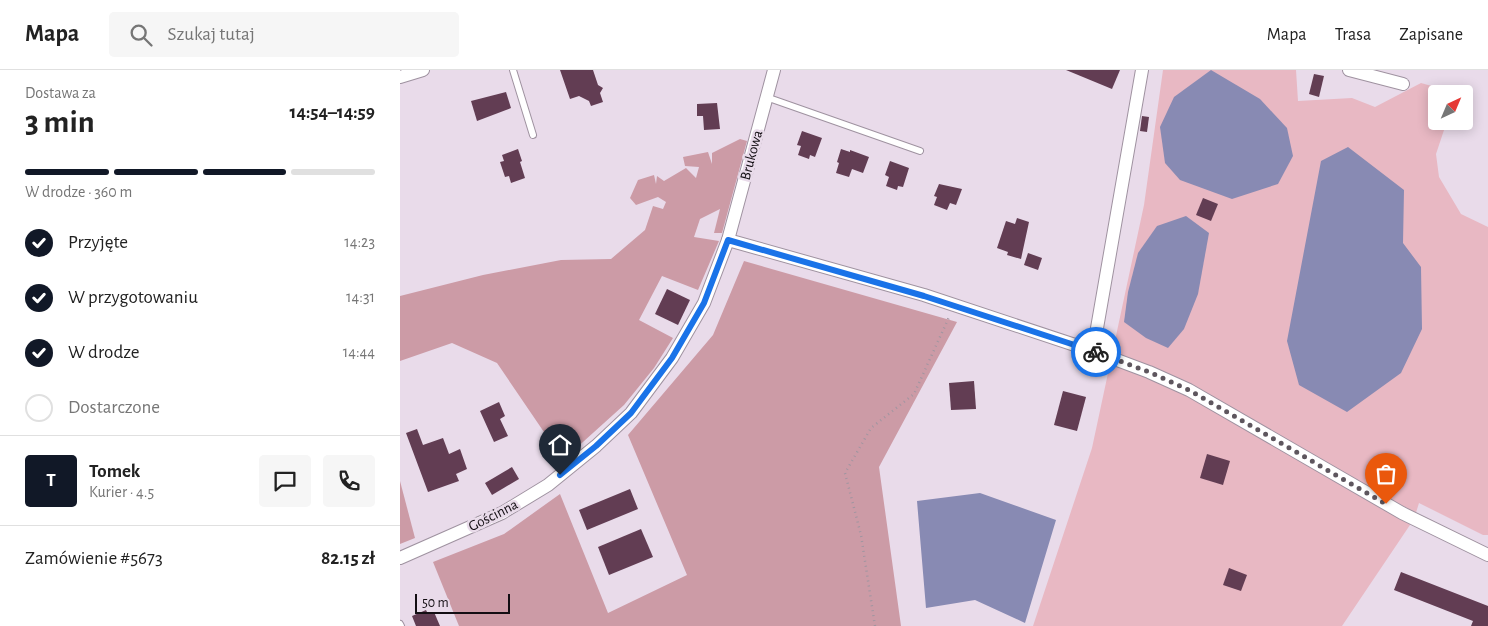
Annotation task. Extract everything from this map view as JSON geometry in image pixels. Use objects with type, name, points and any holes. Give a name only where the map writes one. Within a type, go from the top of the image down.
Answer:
[{"type":"street","points":[[400,77],[423,70]]},
{"type":"street","name":"Brukowa","points":[[728,240],[774,70]]},
{"type":"street","points":[[1093,351],[1142,70]]},
{"type":"street","points":[[1349,70],[1403,84]]},
{"type":"street","points":[[728,240],[924,296],[1093,351],[1149,372],[1189,390],[1402,513],[1488,555]]},
{"type":"street","name":"Gościnna","points":[[400,558],[502,513],[548,485],[596,446],[631,413],[672,358],[704,303],[728,240]]},
{"type":"lane","points":[[513,70],[533,135]]},
{"type":"lane","points":[[766,97],[920,151]]},
{"type":"path","points":[[875,626],[861,536],[845,473],[871,428],[914,394],[951,314]]},
{"type":"shaded area","points":[[1163,70],[1296,70],[1298,101],[1352,98],[1375,107],[1421,83],[1428,85],[1428,130],[1444,130],[1436,154],[1439,177],[1461,214],[1488,227],[1488,535],[1483,535],[1419,503],[1414,519],[1342,626],[1033,626],[1092,448],[1144,205]]},
{"type":"shaded area","points":[[740,139],[747,141],[722,233],[714,233],[720,209],[700,219],[694,237],[719,241],[698,290],[662,276],[639,320],[673,338],[654,368],[624,405],[563,460],[497,363],[452,343],[400,361],[400,296],[483,275],[561,260],[611,259],[645,230],[653,206],[663,209],[666,202],[658,197],[636,205],[630,198],[638,180],[654,175],[656,184],[657,176],[664,181],[686,168],[696,178],[699,167],[685,166],[683,157],[708,152],[712,164],[712,153]]},
{"type":"shaded area","points":[[744,261],[957,322],[879,467],[901,626],[459,626],[433,562],[504,534],[560,494],[608,613],[687,575],[628,435],[713,335]]},
{"type":"shaded area","points":[[400,481],[415,538],[400,544]]},
{"type":"water","points":[[1211,70],[1260,99],[1287,128],[1293,156],[1278,184],[1232,199],[1180,180],[1165,163],[1160,127],[1174,97]]},
{"type":"water","points":[[1348,147],[1404,190],[1403,243],[1421,267],[1422,329],[1401,373],[1347,412],[1299,385],[1287,341],[1321,161]]},
{"type":"water","points":[[1186,216],[1209,233],[1198,294],[1184,329],[1168,348],[1146,338],[1124,322],[1128,292],[1138,253],[1157,226]]},
{"type":"water","points":[[980,493],[1056,520],[1025,623],[975,600],[926,608],[917,501]]},
{"type":"building","points":[[560,70],[593,70],[598,85],[603,88],[600,93],[603,102],[591,106],[589,101],[579,96],[570,99]]},
{"type":"building","points":[[1066,70],[1120,70],[1112,89]]},
{"type":"building","points":[[1314,74],[1324,76],[1319,97],[1309,94]]},
{"type":"building","points":[[506,92],[511,108],[477,121],[471,101]]},
{"type":"building","points":[[717,103],[720,129],[704,130],[703,116],[697,116],[697,104]]},
{"type":"building","points":[[1142,116],[1149,117],[1147,132],[1140,131]]},
{"type":"building","points":[[802,131],[822,138],[815,157],[810,155],[809,159],[798,155],[801,146],[797,145]]},
{"type":"building","points":[[518,149],[525,178],[511,183],[509,176],[505,177],[500,162],[504,161],[502,155]]},
{"type":"building","points":[[841,149],[850,152],[850,150],[869,157],[863,173],[852,169],[849,177],[836,173]]},
{"type":"building","points":[[890,161],[909,168],[903,187],[898,186],[897,190],[886,186],[889,177],[885,175]]},
{"type":"building","points":[[939,184],[962,189],[956,205],[950,203],[947,210],[934,205],[937,197],[934,196]]},
{"type":"building","points":[[1203,198],[1218,204],[1211,221],[1196,215]]},
{"type":"building","points":[[1017,218],[1029,222],[1021,259],[1007,255],[1008,252],[997,248],[1006,221],[1015,224]]},
{"type":"building","points":[[1028,253],[1042,258],[1038,270],[1024,265]]},
{"type":"building","points":[[667,289],[690,300],[678,325],[655,314]]},
{"type":"building","points":[[974,381],[976,409],[951,410],[949,383]]},
{"type":"building","points":[[1063,391],[1086,397],[1077,431],[1054,425]]},
{"type":"building","points":[[499,402],[505,416],[500,419],[508,436],[494,442],[480,411]]},
{"type":"building","points":[[417,429],[423,445],[443,438],[449,454],[460,449],[467,469],[456,474],[459,481],[428,492],[406,433]]},
{"type":"building","points":[[1207,454],[1230,461],[1223,485],[1200,478]]},
{"type":"building","points":[[512,467],[519,479],[492,495],[485,483]]},
{"type":"building","points":[[630,489],[638,509],[587,530],[579,510]]},
{"type":"building","points":[[641,529],[653,557],[609,575],[598,547]]},
{"type":"building","points":[[1229,568],[1247,575],[1241,591],[1223,585]]},
{"type":"building","points":[[1401,572],[1488,606],[1488,626],[1471,626],[1473,621],[1394,590]]},
{"type":"building","points":[[426,610],[428,614],[434,612],[440,626],[416,626],[412,616]]},
{"type":"way so far","points":[[1096,352],[1149,372],[1189,390],[1258,428],[1386,504]]},
{"type":"route","points":[[560,475],[596,446],[631,413],[672,358],[704,303],[728,240],[924,296],[1096,352]]}]
